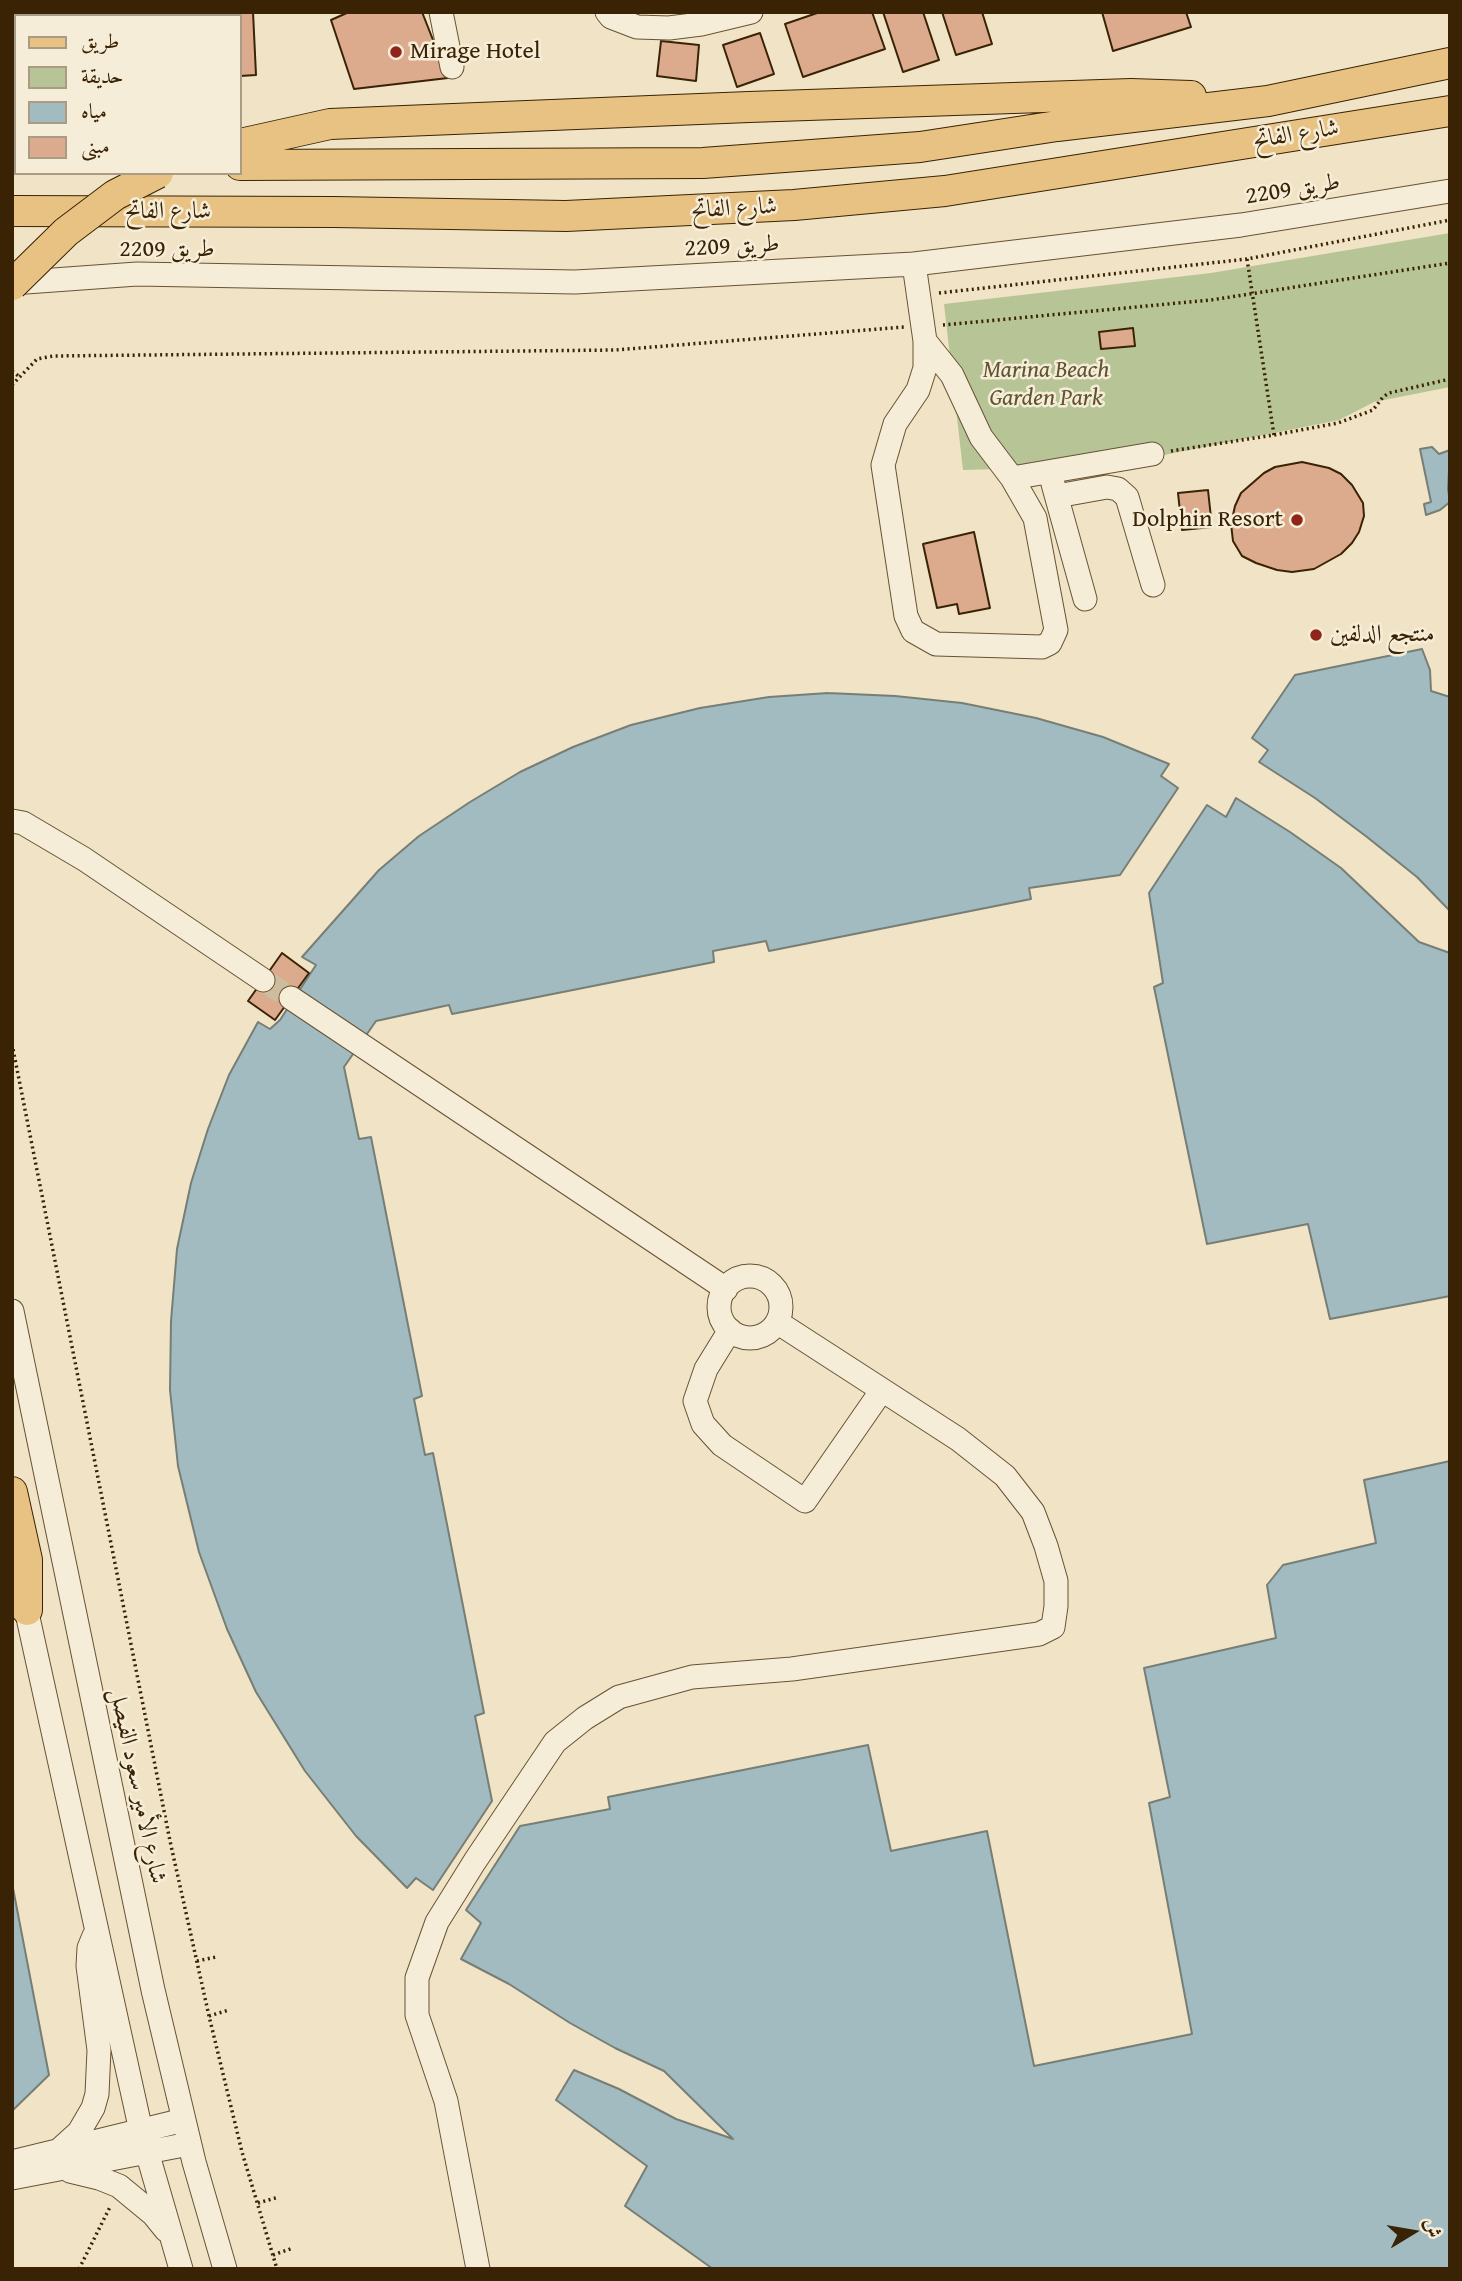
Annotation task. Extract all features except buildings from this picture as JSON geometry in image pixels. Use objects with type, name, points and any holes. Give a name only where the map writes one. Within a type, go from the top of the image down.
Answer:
[{"type":"main road","name":"شارع الفاتح","points":[[242,165],[660,164],[757,160],[920,147],[1057,126],[1268,101],[1450,63]]},
{"type":"main road","points":[[242,144],[330,124],[738,107],[1131,94],[1268,101]]},
{"type":"main road","name":"شارع الفاتح","points":[[12,212],[320,212],[566,216],[794,205],[945,191],[1450,111]]},
{"type":"main road","points":[[12,284],[86,217],[115,195],[154,175]]},
{"type":"main road","points":[[12,1493],[27,1560],[27,1609]]},
{"type":"street","points":[[441,12],[452,67]]},
{"type":"street","points":[[607,12],[611,17],[637,27],[669,27],[701,24],[751,12]]},
{"type":"street","name":"طريق 2209","points":[[12,284],[137,274],[575,282],[914,264],[1241,225],[1450,191]]},
{"type":"street","points":[[12,223],[48,212]]},
{"type":"street","points":[[914,264],[924,333],[925,368],[918,390],[895,424],[883,465],[906,616],[913,632],[936,644],[1035,648],[1050,643],[1056,630],[1035,518],[1012,478],[981,436],[952,375],[924,333]]},
{"type":"street","points":[[1012,478],[1152,454]]},
{"type":"street","points":[[1050,471],[1085,599]]},
{"type":"street","points":[[1057,496],[1107,487],[1118,489],[1127,497],[1153,584]]},
{"type":"street","points":[[12,821],[23,824],[84,859],[263,980]]},
{"type":"street","points":[[291,998],[726,1289]]},
{"type":"street","points":[[746,1276],[756,1276],[774,1286],[782,1306],[777,1322],[768,1333],[748,1338],[738,1336],[730,1330],[720,1313],[720,1303],[726,1289],[736,1279],[746,1276]]},
{"type":"street","name":"شارع الأمير سعود الفيصل","points":[[12,1311],[131,1886],[189,2144],[225,2269]]},
{"type":"street","points":[[478,2269],[446,2101],[417,2015],[417,1978],[437,1922],[555,1742],[584,1717],[619,1697],[692,1677],[792,1669],[1039,1634],[1053,1626],[1056,1581],[1046,1546],[1033,1512],[1005,1476],[958,1439],[777,1322]]},
{"type":"street","points":[[730,1330],[706,1369],[695,1401],[703,1424],[722,1445],[806,1501],[882,1390]]},
{"type":"street","points":[[12,1555],[27,1609],[144,2141],[181,2269]]},
{"type":"street","points":[[57,2161],[79,2133],[93,2108],[97,2094],[99,2050],[88,1957],[97,1931]]},
{"type":"street","points":[[12,2178],[57,2161],[144,2141],[184,2120]]},
{"type":"street","points":[[144,2141],[189,2144]]},
{"type":"street","points":[[12,2162],[57,2161],[78,2172],[119,2186],[153,2214],[169,2233]]},
{"type":"path","points":[[919,296],[1247,258],[1450,220]]},
{"type":"path","points":[[1247,258],[1274,435]]},
{"type":"path","points":[[12,385],[37,359],[53,356],[615,350],[924,333],[1251,294],[1450,262]]},
{"type":"path","points":[[12,371],[20,377]]},
{"type":"path","points":[[1152,454],[1338,423],[1373,410],[1389,393],[1450,379]]},
{"type":"path","points":[[12,1044],[197,1961],[242,2152],[277,2269]]},
{"type":"path","points":[[197,1961],[216,1957]]},
{"type":"path","points":[[209,2016],[229,2010]]},
{"type":"path","points":[[79,2269],[119,2186]]},
{"type":"path","points":[[257,2203],[279,2197]]},
{"type":"path","points":[[273,2255],[293,2248]]},
{"type":"green space","name":"Marina Beach Garden Park","points":[[1450,233],[1450,387],[1374,402],[1339,420],[1004,487],[1000,469],[963,470],[944,304],[1211,273]]},
{"type":"water","points":[[1432,447],[1439,454],[1450,450],[1450,502],[1440,510],[1426,515],[1424,504],[1431,502],[1420,449]]},
{"type":"water","points":[[1422,649],[1430,670],[1431,691],[1450,697],[1450,911],[1417,877],[1367,837],[1315,798],[1259,762],[1268,750],[1252,738],[1295,675]]},
{"type":"water","points":[[828,693],[962,703],[1036,718],[1103,737],[1169,764],[1161,776],[1178,788],[1120,875],[1029,888],[1031,899],[769,951],[766,941],[713,951],[714,962],[452,1014],[449,1005],[376,1021],[344,1067],[359,1139],[371,1137],[422,1396],[414,1399],[425,1455],[433,1453],[484,1713],[475,1716],[492,1801],[433,1890],[416,1878],[407,1888],[356,1836],[305,1771],[256,1692],[227,1629],[199,1552],[178,1466],[170,1390],[171,1321],[177,1249],[191,1183],[208,1129],[229,1075],[258,1022],[270,1029],[280,1020],[316,965],[302,957],[379,870],[419,836],[520,772],[573,747],[631,725],[700,708],[769,697]]},
{"type":"water","points":[[1236,798],[1341,868],[1419,942],[1450,953],[1450,1296],[1330,1319],[1308,1224],[1207,1244],[1154,987],[1163,983],[1149,893],[1207,805],[1226,817]]},
{"type":"water","points":[[1450,1461],[1450,2269],[713,2269],[625,2206],[647,2166],[556,2100],[574,2070],[619,2089],[676,2119],[733,2139],[664,2071],[615,2048],[509,1984],[461,1959],[481,1923],[466,1910],[520,1826],[610,1809],[608,1797],[868,1745],[891,1851],[987,1831],[1034,2066],[1192,2034],[1149,1803],[1170,1797],[1144,1668],[1276,1638],[1267,1585],[1283,1565],[1376,1543],[1364,1480]]},
{"type":"water","points":[[12,1883],[49,2075],[12,2111]]},
{"type":"tunnel","points":[[263,980],[291,998]]},
{"type":"place","name":"Mirage Hotel","points":[[396,52]]},
{"type":"place","name":"Dolphin Resort","points":[[1297,520]]},
{"type":"place","name":"منتجع الدلفين","points":[[1316,635]]}]
